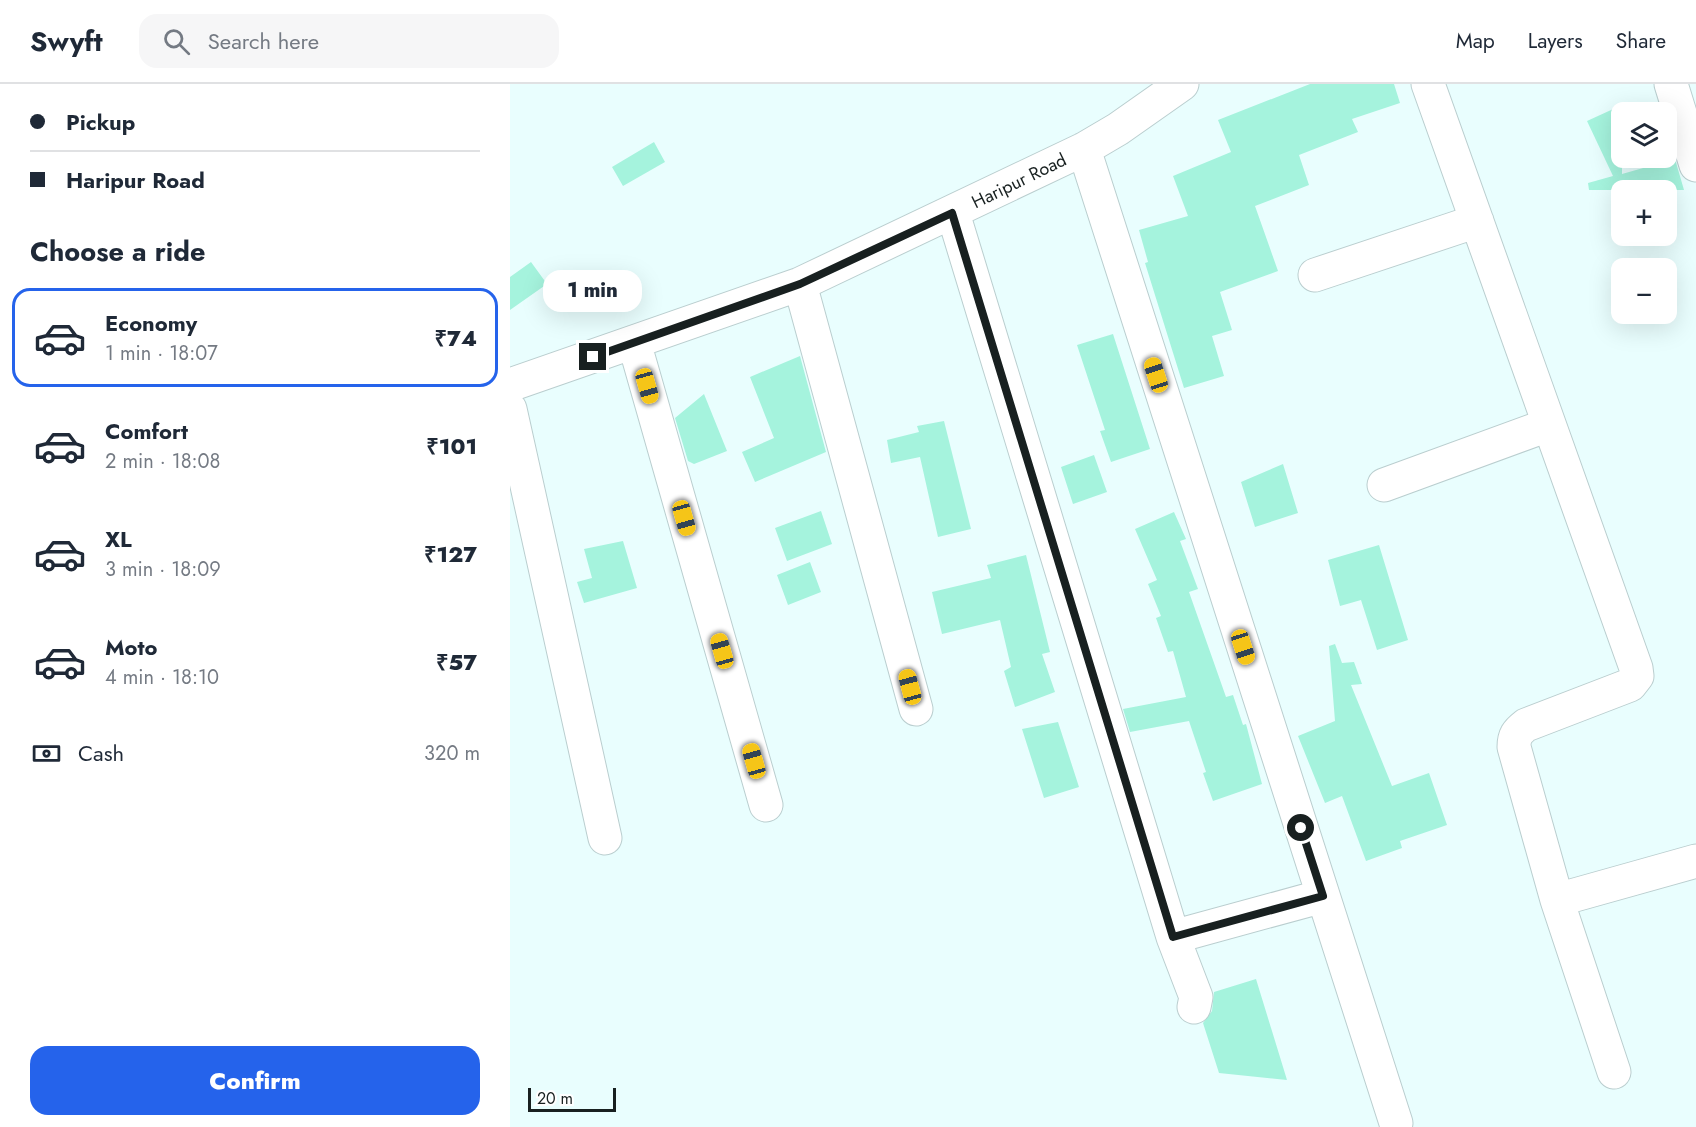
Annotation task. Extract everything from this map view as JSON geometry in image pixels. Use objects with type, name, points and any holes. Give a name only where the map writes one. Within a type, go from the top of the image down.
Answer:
[{"type":"street","points":[[1428,84],[1637,676],[1630,685],[1526,725],[1517,732],[1514,738],[1514,747],[1557,900],[1614,1072]]},
{"type":"street","points":[[1671,84],[1696,165]]},
{"type":"street","name":"Haripur Road","points":[[510,386],[800,284],[1084,149],[1118,129],[1170,87]]},
{"type":"street","points":[[1084,149],[1396,1123]]},
{"type":"street","points":[[952,213],[1173,937],[1196,997],[1194,1007]]},
{"type":"street","points":[[1315,275],[1477,221]]},
{"type":"street","points":[[800,284],[916,709]]},
{"type":"street","points":[[634,342],[766,805]]},
{"type":"street","points":[[510,409],[605,838]]},
{"type":"street","points":[[1384,485],[1548,425]]},
{"type":"street","points":[[1557,900],[1696,861]]},
{"type":"street","points":[[1173,937],[1323,896]]},
{"type":"building","points":[[1310,84],[1394,84],[1400,103],[1352,119],[1358,132],[1299,155],[1309,185],[1255,206],[1278,271],[1220,292],[1232,330],[1212,336],[1224,376],[1184,388],[1145,263],[1148,262],[1139,230],[1188,216],[1173,176],[1231,152],[1218,120]]},
{"type":"building","points":[[1611,110],[1611,168],[1622,168],[1622,174],[1643,168],[1677,168],[1677,166],[1684,190],[1677,190],[1677,180],[1611,180],[1611,190],[1589,190],[1588,183],[1613,176],[1587,121]]},
{"type":"building","points":[[654,142],[665,162],[623,186],[612,167]]},
{"type":"building","points":[[531,262],[547,284],[510,310],[510,277]]},
{"type":"building","points":[[1113,334],[1150,449],[1111,462],[1100,431],[1105,430],[1077,345]]},
{"type":"building","points":[[800,356],[826,452],[755,482],[742,452],[774,438],[750,377]]},
{"type":"building","points":[[704,394],[727,451],[694,464],[688,461],[675,418]]},
{"type":"building","points":[[944,421],[971,529],[938,537],[920,457],[891,463],[887,440],[919,432],[917,426]]},
{"type":"building","points":[[1094,455],[1107,492],[1073,504],[1061,467]]},
{"type":"building","points":[[1283,464],[1298,513],[1255,527],[1241,482]]},
{"type":"building","points":[[821,511],[832,544],[787,561],[775,528]]},
{"type":"building","points":[[1174,512],[1186,539],[1180,541],[1198,589],[1189,592],[1226,697],[1233,695],[1243,725],[1246,724],[1262,784],[1213,801],[1189,721],[1130,732],[1123,709],[1186,697],[1173,651],[1168,652],[1156,618],[1161,616],[1148,584],[1157,580],[1135,529]]},
{"type":"building","points":[[623,541],[637,588],[584,603],[577,582],[592,578],[584,549]]},
{"type":"building","points":[[1379,545],[1408,640],[1377,650],[1361,600],[1340,606],[1328,560]]},
{"type":"building","points":[[1026,555],[1050,652],[1042,654],[1055,692],[1015,707],[1004,671],[1011,667],[1000,620],[942,634],[932,592],[991,578],[987,565]]},
{"type":"building","points":[[810,562],[821,592],[788,605],[777,575]]},
{"type":"building","points":[[1335,644],[1342,663],[1354,662],[1362,684],[1351,685],[1392,786],[1429,773],[1447,825],[1400,841],[1402,848],[1366,861],[1342,796],[1325,803],[1298,736],[1335,721],[1329,646]]},
{"type":"building","points":[[1058,722],[1079,787],[1044,798],[1022,729]]},
{"type":"building","points":[[1256,979],[1287,1080],[1219,1073],[1203,1023],[1212,1011],[1214,992]]},
{"type":"route","points":[[593,357],[800,284],[952,213],[1173,937],[1323,896],[1301,828]]}]
